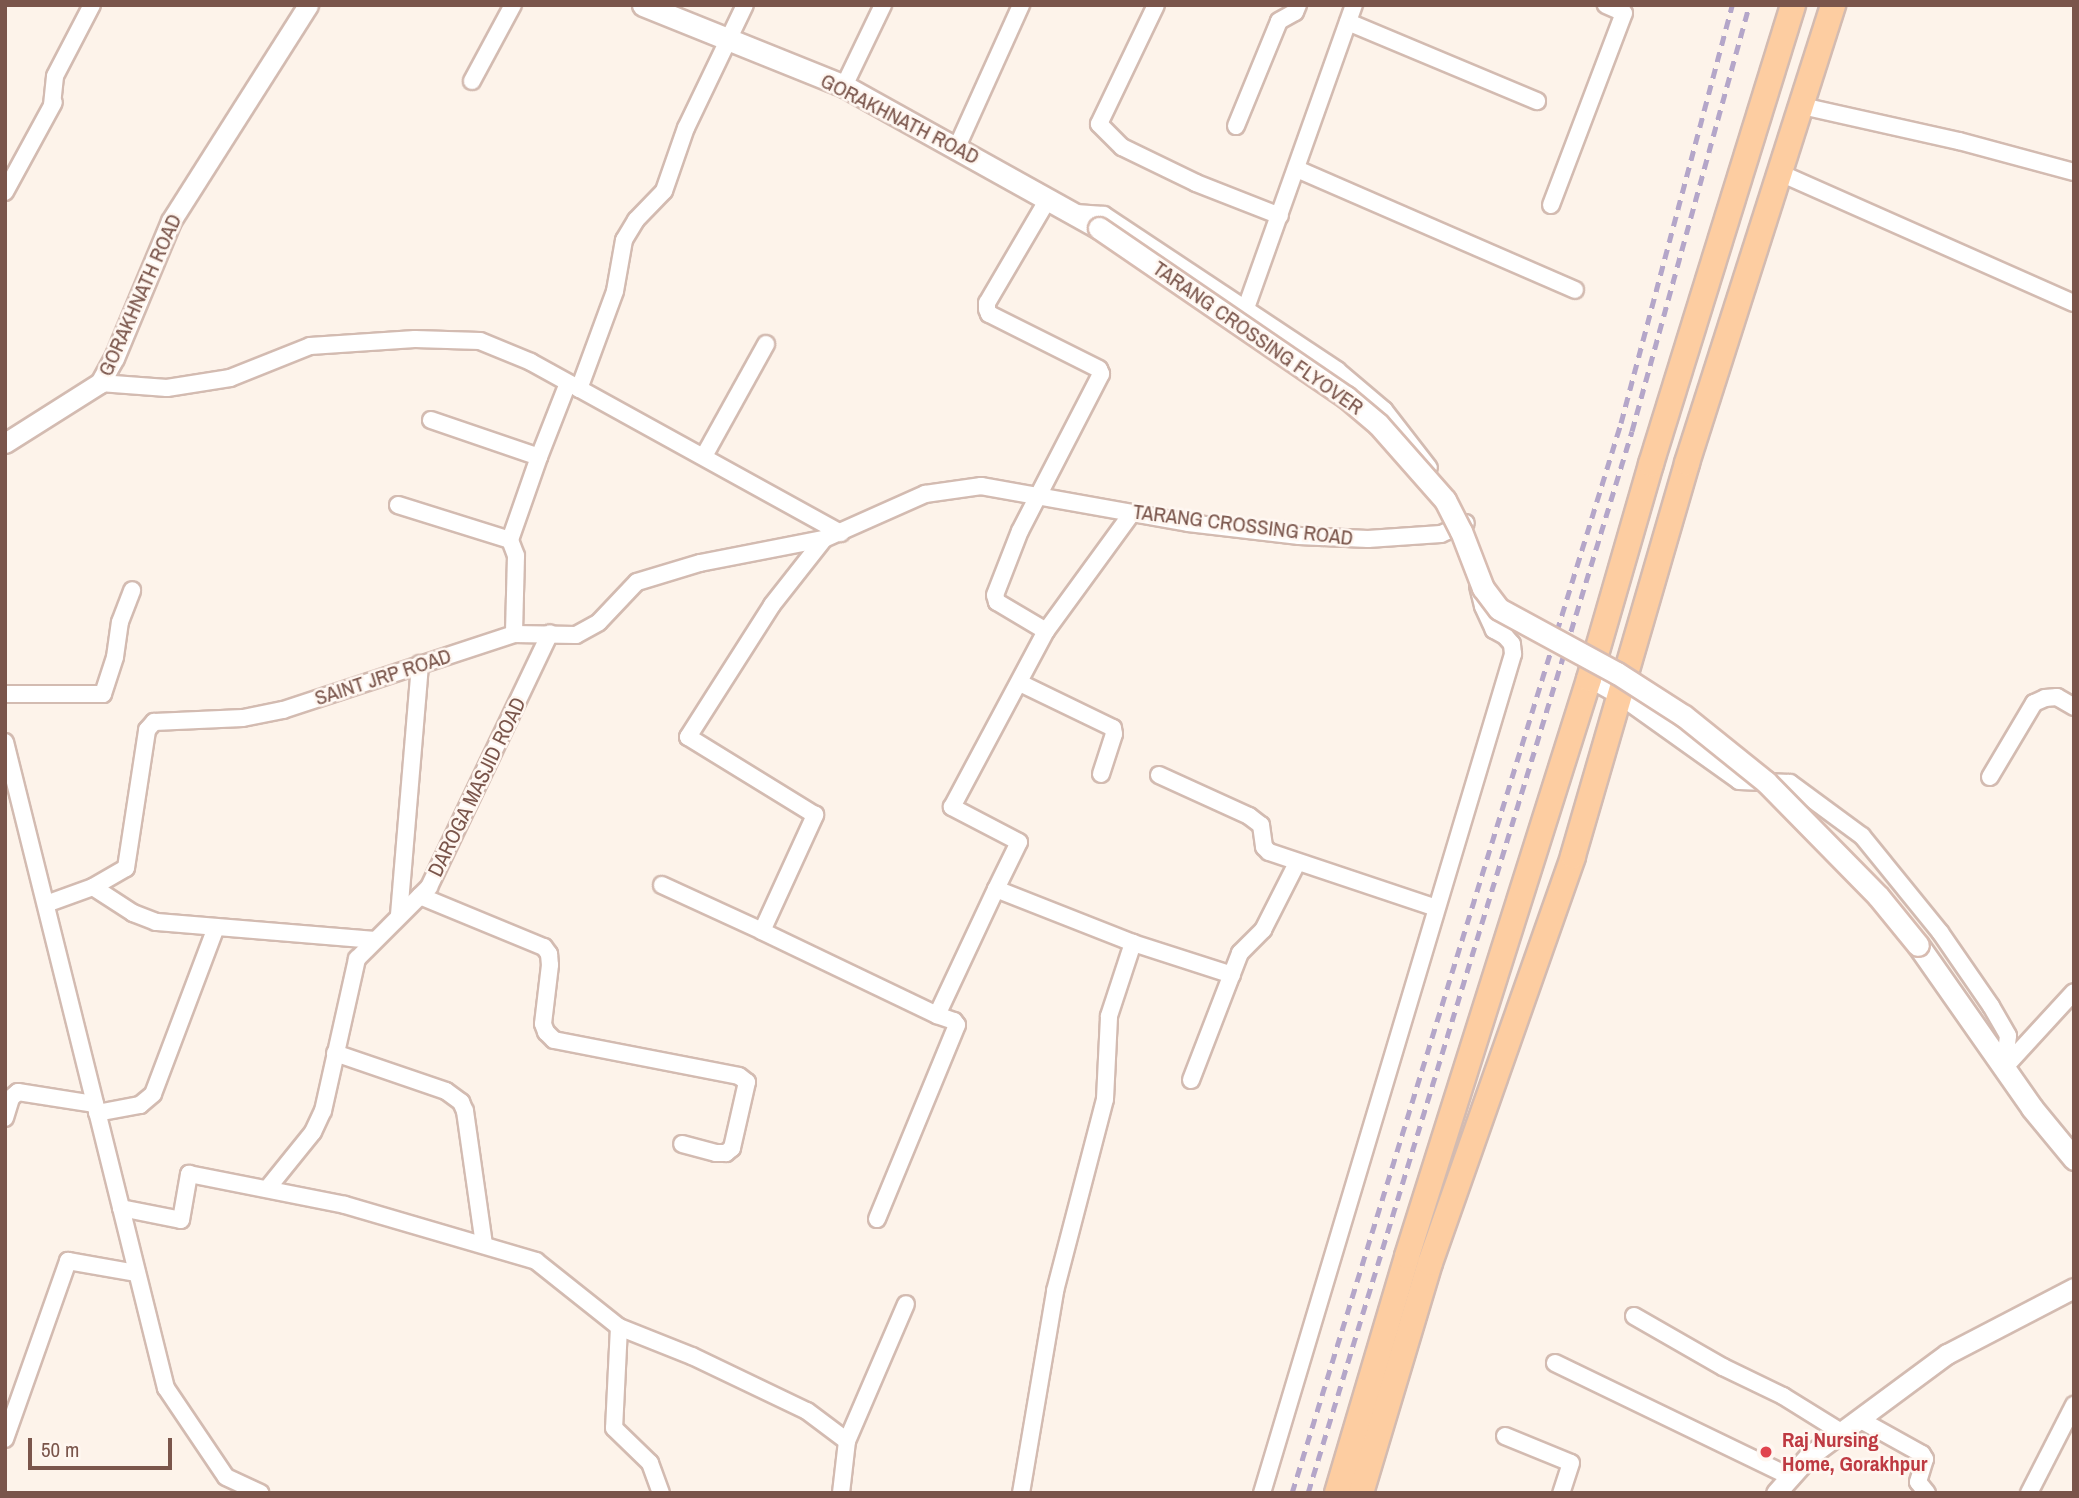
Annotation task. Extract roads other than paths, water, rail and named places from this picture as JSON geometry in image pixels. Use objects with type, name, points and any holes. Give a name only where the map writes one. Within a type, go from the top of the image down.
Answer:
[{"type":"main road","name":"GORAKHNATH ROAD","points":[[643,5],[727,42],[844,86],[1073,213]]},
{"type":"main road","points":[[1337,1493],[1411,1243],[1589,679],[1651,464],[1793,5]]},
{"type":"main road","points":[[1361,1493],[1430,1263],[1573,856],[1687,463],[1833,5]]},
{"type":"main road","name":"TARANG CROSSING FLYOVER","points":[[1073,213],[1346,397],[1378,424],[1445,500],[1461,531],[1483,588],[1499,609],[1628,680],[1684,716],[1766,782],[1886,905],[1919,945],[2004,1068],[2074,1158]]},
{"type":"street","points":[[5,192],[53,104],[55,76],[92,5]]},
{"type":"street","name":"GORAKHNATH ROAD","points":[[5,443],[100,383],[114,358],[171,221],[308,5]]},
{"type":"street","points":[[471,81],[513,5]]},
{"type":"street","points":[[514,634],[516,556],[510,540],[539,457],[574,386],[615,291],[624,240],[636,220],[664,191],[686,128],[745,5]]},
{"type":"street","points":[[844,86],[883,5]]},
{"type":"street","points":[[957,147],[1021,5]]},
{"type":"street","points":[[1156,5],[1099,124],[1122,147],[1196,183],[1280,216]]},
{"type":"street","points":[[1236,126],[1279,21],[1295,12],[1298,5]]},
{"type":"street","points":[[1246,308],[1354,5]]},
{"type":"street","points":[[1551,205],[1624,13],[1606,5]]},
{"type":"street","points":[[1348,22],[1537,101]]},
{"type":"street","points":[[1802,106],[1959,141],[2074,172]]},
{"type":"street","points":[[1297,169],[1575,290]]},
{"type":"street","points":[[1780,173],[2074,303]]},
{"type":"street","points":[[1046,631],[995,599],[1020,531],[1101,374],[1099,369],[989,314],[987,303],[1048,199]]},
{"type":"street","points":[[1073,213],[1104,215],[1337,370],[1384,411],[1445,487],[1466,522],[1482,606],[1494,630],[1506,636],[1512,644],[1513,654],[1262,1493]]},
{"type":"street","points":[[100,383],[167,388],[230,378],[310,346],[415,339],[480,341],[531,362],[841,533]]},
{"type":"street","points":[[704,456],[766,344]]},
{"type":"street","points":[[431,420],[539,457]]},
{"type":"street","name":"TARANG CROSSING ROAD","points":[[824,539],[925,494],[981,486],[1188,523],[1271,533],[1368,539],[1441,534],[1466,522]]},
{"type":"street","points":[[398,505],[510,540]]},
{"type":"street","points":[[937,1015],[1019,842],[952,807],[1046,631],[1132,513]]},
{"type":"street","points":[[762,931],[815,815],[691,740],[688,732],[772,604],[824,539]]},
{"type":"street","name":"SAINT JRP ROAD","points":[[46,904],[93,887],[126,868],[150,725],[154,722],[243,718],[283,710],[514,634],[576,635],[599,622],[637,582],[700,564],[824,539]]},
{"type":"street","points":[[5,694],[103,694],[115,657],[124,606],[132,590]]},
{"type":"street","name":"DAROGA MASJID ROAD","points":[[267,1189],[318,1122],[357,960],[373,940],[429,887],[550,633]]},
{"type":"street","points":[[400,915],[420,664]]},
{"type":"street","points":[[1589,679],[1620,696],[1739,781],[1790,783],[1862,836],[1940,932],[1991,1006],[2008,1036],[2004,1068]]},
{"type":"street","points":[[1020,683],[1113,728],[1114,734],[1101,774]]},
{"type":"street","points":[[1990,777],[2034,703],[2057,697],[2074,708]]},
{"type":"street","points":[[5,742],[166,1388],[226,1477],[261,1493]]},
{"type":"street","points":[[1159,775],[1249,816],[1264,831],[1265,850],[1436,908]]},
{"type":"street","points":[[1191,1080],[1240,953],[1263,930],[1297,863]]},
{"type":"street","points":[[662,885],[954,1021],[957,1028],[877,1219]]},
{"type":"street","points":[[93,887],[143,918],[373,940]]},
{"type":"street","points":[[996,889],[1133,943],[1232,975]]},
{"type":"street","points":[[419,896],[544,947],[549,954],[550,965],[543,1024],[554,1040],[739,1076],[747,1082],[732,1148],[726,1153],[716,1153],[682,1144]]},
{"type":"street","points":[[5,1118],[11,1089],[96,1109],[149,1101],[216,927]]},
{"type":"street","points":[[1021,1493],[1055,1291],[1105,1099],[1110,1016],[1133,943]]},
{"type":"street","points":[[2004,1068],[2074,992]]},
{"type":"street","points":[[335,1053],[446,1091],[461,1102],[465,1111],[484,1245]]},
{"type":"street","points":[[121,1208],[181,1220],[189,1174],[345,1205],[484,1245],[546,1266],[619,1327],[692,1356],[807,1411],[847,1441]]},
{"type":"street","points":[[5,1439],[68,1261],[137,1273]]},
{"type":"street","points":[[1776,1493],[1809,1456],[1947,1354],[2074,1288]]},
{"type":"street","points":[[841,1493],[847,1441],[906,1304]]},
{"type":"street","points":[[1634,1317],[1723,1367],[1792,1401],[1841,1432]]},
{"type":"street","points":[[619,1327],[614,1428],[650,1463],[661,1493]]},
{"type":"street","points":[[1555,1363],[1791,1477]]},
{"type":"street","points":[[2029,1493],[2073,1408]]},
{"type":"street","points":[[1858,1419],[1922,1454],[1925,1459],[1918,1482],[1920,1488],[1927,1493]]},
{"type":"street","points":[[1505,1436],[1572,1463],[1561,1493]]},
{"type":"railway","points":[[1292,1493],[1621,423],[1732,5]]},
{"type":"railway","points":[[1308,1493],[1632,431],[1749,5]]},
{"type":"place","name":"Raj Nursing Home, Gorakhpur","points":[[1766,1452]]}]
